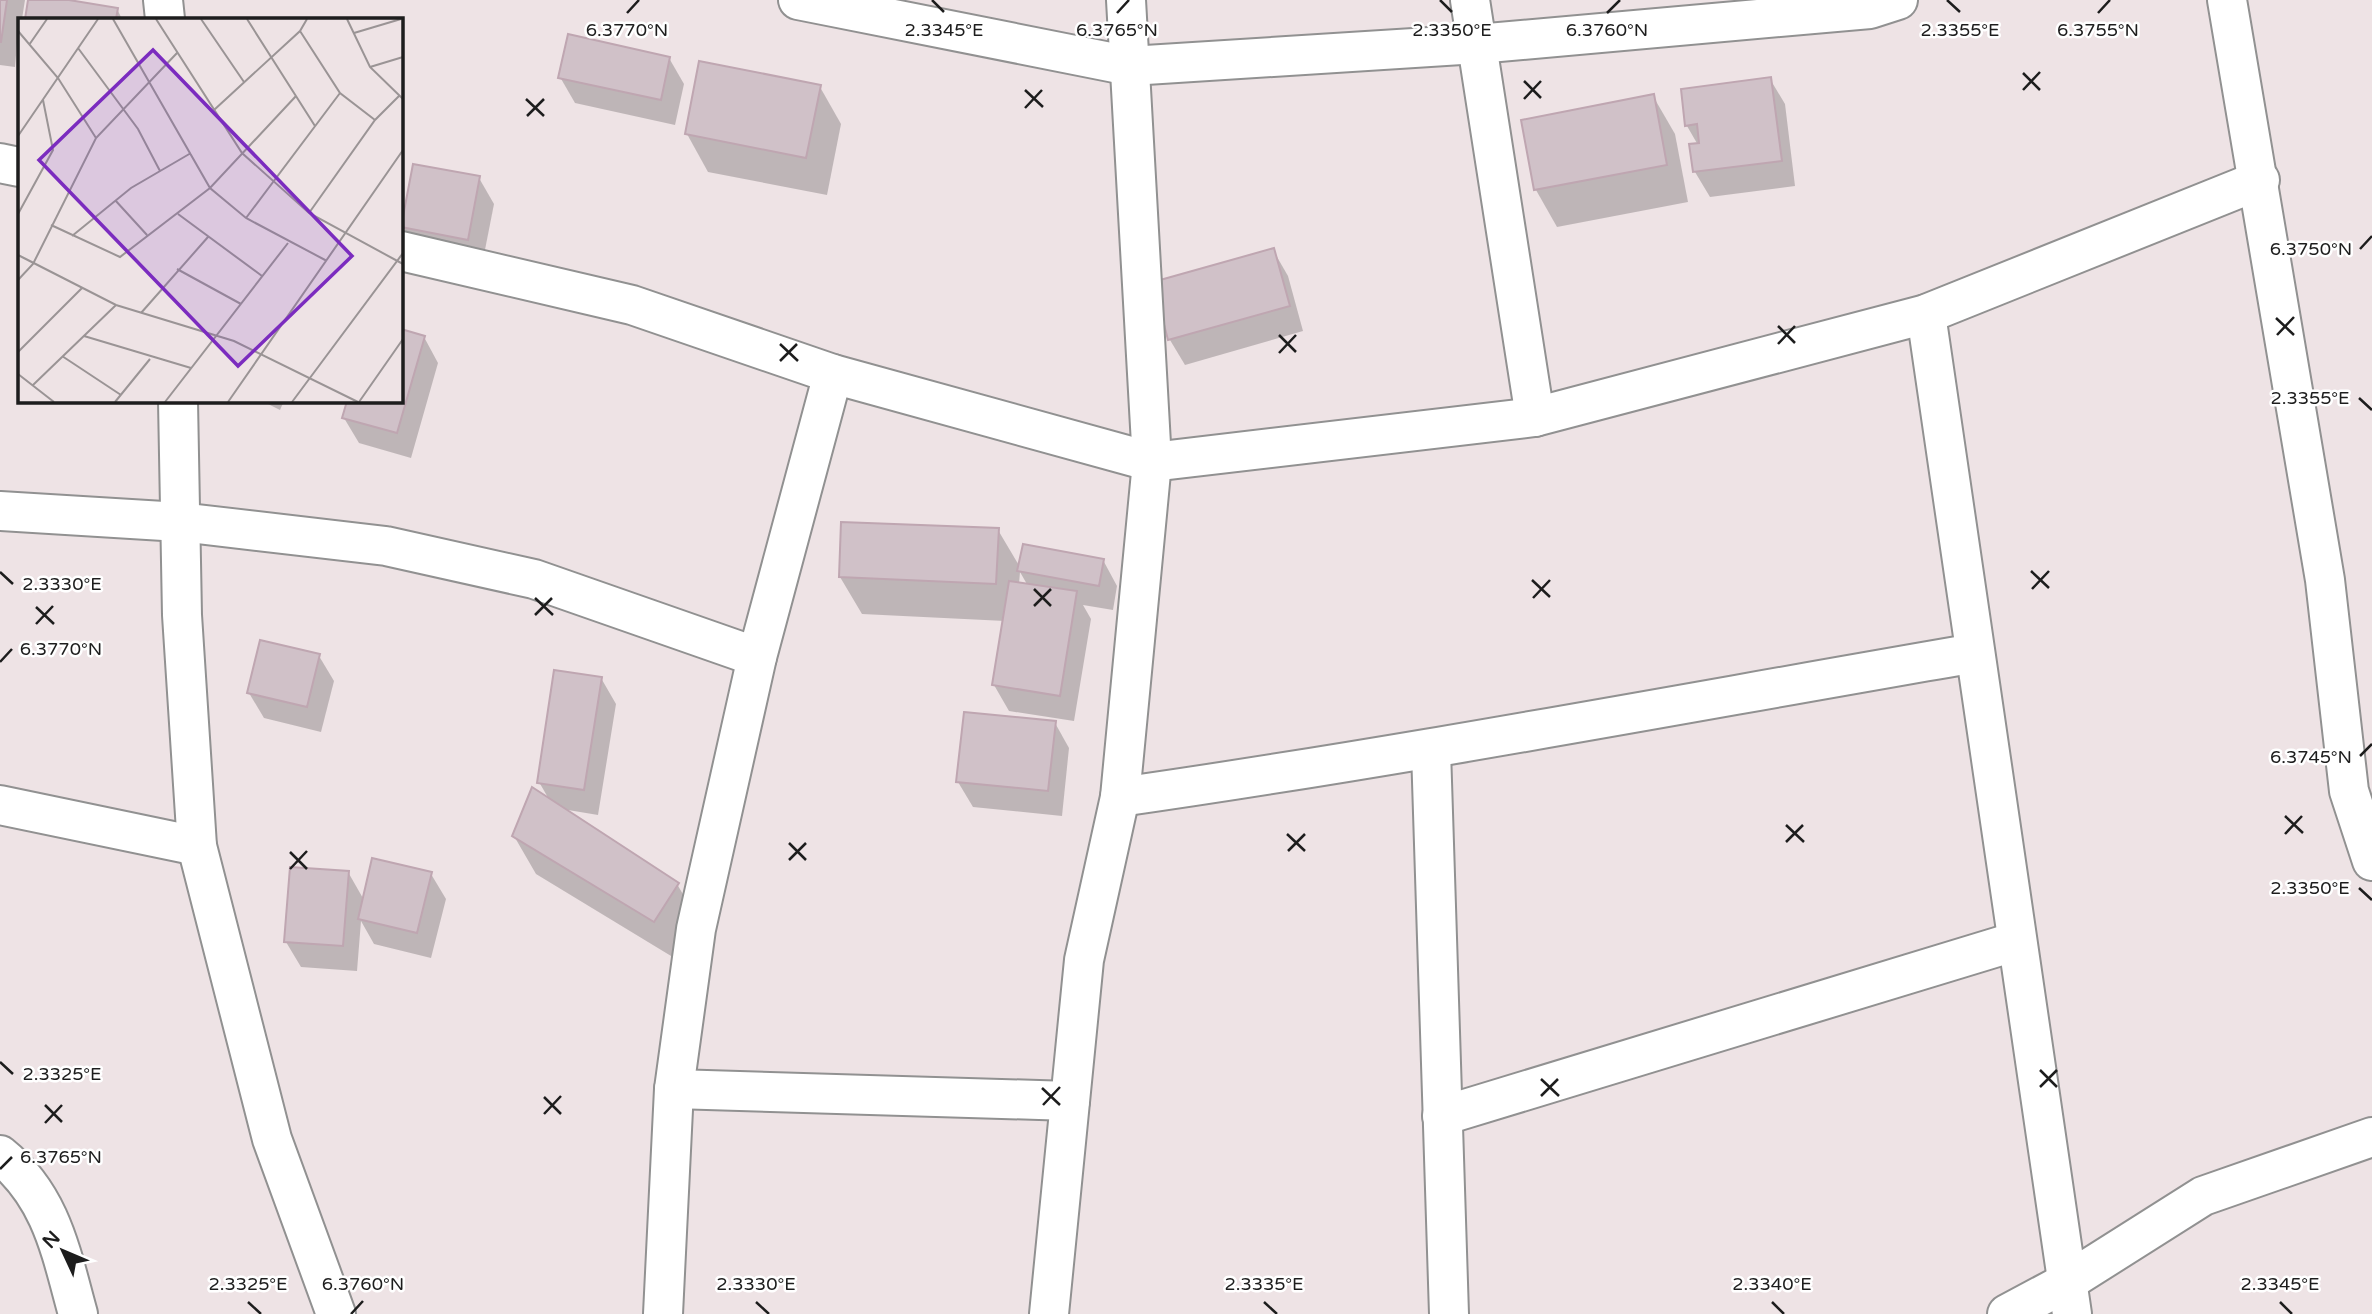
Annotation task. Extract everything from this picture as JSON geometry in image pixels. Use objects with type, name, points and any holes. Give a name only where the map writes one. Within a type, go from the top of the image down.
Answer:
[{"type":"street","points":[[163,0],[164,18]]},
{"type":"street","points":[[798,0],[1130,66],[1477,44],[1879,3]]},
{"type":"street","points":[[1049,1314],[1084,961],[1120,797],[1152,462],[1126,0]]},
{"type":"street","points":[[1470,0],[1535,417]]},
{"type":"street","points":[[2227,0],[2260,180],[2325,580],[2348,792],[2372,861]]},
{"type":"street","points":[[0,163],[18,167]]},
{"type":"street","points":[[402,251],[632,305],[833,374],[1152,462],[1535,417],[1926,314],[2260,180]]},
{"type":"street","points":[[1926,314],[2069,1298]]},
{"type":"street","points":[[663,1314],[674,1090],[696,929],[757,657],[833,374]]},
{"type":"street","points":[[178,402],[182,615],[197,846],[272,1139],[336,1314]]},
{"type":"street","points":[[0,512],[180,522],[386,546],[534,579],[757,657]]},
{"type":"street","points":[[1120,797],[1431,750],[1577,721],[1975,653]]},
{"type":"street","points":[[1431,750],[1449,1314]]},
{"type":"street","points":[[0,805],[197,846]]},
{"type":"street","points":[[1442,1116],[2017,940]]},
{"type":"street","points":[[674,1090],[1070,1101]]},
{"type":"street","points":[[2007,1314],[2069,1298],[2203,1196],[2372,1137]]},
{"type":"street","points":[[0,1155],[24,1175],[56,1232],[78,1314]]},
{"type":"building","points":[[0,0],[7,0],[1,42],[0,42]]},
{"type":"building","points":[[28,0],[69,0],[118,8],[116,18],[25,18]]},
{"type":"building","points":[[568,34],[670,57],[661,100],[558,78]]},
{"type":"building","points":[[699,61],[821,85],[806,158],[685,134]]},
{"type":"building","points":[[1771,77],[1782,161],[1693,172],[1689,144],[1699,143],[1697,124],[1685,126],[1681,89]]},
{"type":"building","points":[[1654,94],[1667,165],[1534,190],[1521,120]]},
{"type":"building","points":[[413,164],[480,176],[468,240],[402,227]]},
{"type":"building","points":[[1274,248],[1290,306],[1168,340],[1153,282]]},
{"type":"building","points":[[402,329],[425,336],[397,433],[342,418],[347,402],[402,402]]},
{"type":"building","points":[[841,522],[999,528],[996,584],[839,577]]},
{"type":"building","points":[[1023,544],[1104,559],[1099,586],[1017,571]]},
{"type":"building","points":[[1009,581],[1077,591],[1060,696],[992,685]]},
{"type":"building","points":[[260,640],[320,654],[307,707],[247,693]]},
{"type":"building","points":[[554,670],[602,677],[584,790],[537,783]]},
{"type":"building","points":[[964,712],[1056,721],[1048,791],[956,782]]},
{"type":"building","points":[[532,787],[679,883],[654,922],[512,836]]},
{"type":"building","points":[[372,858],[432,872],[417,933],[358,919]]},
{"type":"building","points":[[290,867],[349,871],[343,946],[284,942]]}]
